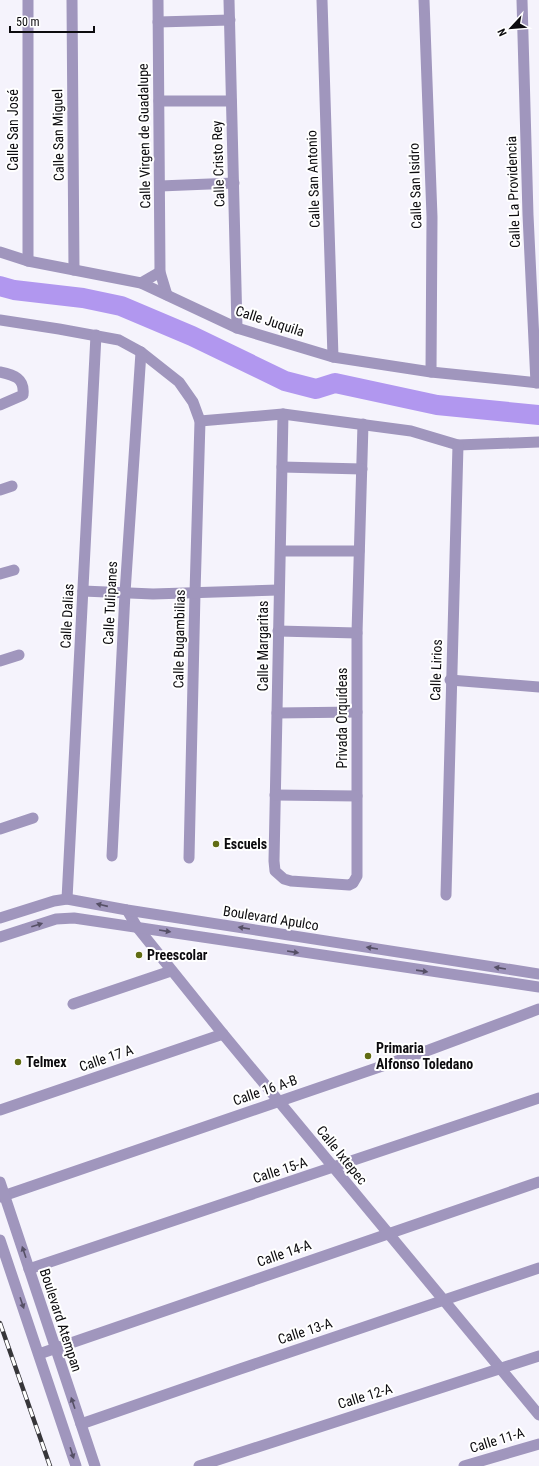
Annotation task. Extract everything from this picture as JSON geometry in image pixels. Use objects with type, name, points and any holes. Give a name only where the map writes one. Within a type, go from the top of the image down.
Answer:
[{"type":"street","name":"Calle San José","points":[[28,0],[28,261]]},
{"type":"street","name":"Calle San Miguel","points":[[72,0],[74,270]]},
{"type":"street","name":"Calle Virgen de Guadalupe","points":[[158,0],[160,272],[167,295]]},
{"type":"street","name":"Calle Cristo Rey","points":[[229,0],[237,328]]},
{"type":"street","name":"Calle San Antonio","points":[[322,0],[333,357]]},
{"type":"street","name":"Calle San Isidro","points":[[424,0],[432,216],[431,372]]},
{"type":"street","name":"Calle La Providencia","points":[[522,0],[528,215],[537,383]]},
{"type":"street","points":[[158,22],[230,20]]},
{"type":"street","points":[[159,102],[231,101]]},
{"type":"street","points":[[160,186],[234,183]]},
{"type":"street","name":"Calle Juquila","points":[[0,252],[28,261],[141,283],[237,328],[333,357],[431,372],[537,383]]},
{"type":"street","points":[[141,283],[160,272]]},
{"type":"street","name":"Calle Bugambilias","points":[[0,320],[96,335],[118,340],[141,352],[179,382],[194,402],[200,422],[194,593],[189,858]]},
{"type":"street","name":"Calle Dalias","points":[[67,899],[96,335]]},
{"type":"street","name":"Calle Tulipanes","points":[[112,856],[125,593],[141,352]]},
{"type":"street","points":[[0,372],[16,376],[21,381],[24,388],[23,395],[0,405]]},
{"type":"street","points":[[200,422],[282,414],[411,431],[458,445],[539,442]]},
{"type":"street","name":"Calle Margaritas","points":[[282,414],[281,551],[278,590],[275,871],[280,876],[291,881],[343,884],[353,883]]},
{"type":"street","name":"Privada Orquídeas","points":[[353,883],[357,876],[357,633],[363,424]]},
{"type":"street","name":"Calle Lirios","points":[[446,895],[450,680],[458,445]]},
{"type":"street","points":[[282,467],[362,469]]},
{"type":"street","points":[[0,490],[12,486]]},
{"type":"street","points":[[281,551],[359,551]]},
{"type":"street","points":[[0,574],[14,570]]},
{"type":"street","points":[[83,591],[125,593],[194,593],[278,590]]},
{"type":"street","points":[[278,631],[357,633]]},
{"type":"street","points":[[0,661],[19,655]]},
{"type":"street","points":[[450,680],[539,687]]},
{"type":"street","points":[[277,713],[357,712]]},
{"type":"street","points":[[275,795],[357,796]]},
{"type":"street","points":[[0,829],[32,818]]},
{"type":"street","name":"Boulevard Apulco","points":[[0,918],[54,901],[67,899],[127,910],[539,974]]},
{"type":"street","name":"Calle Ixtepec","points":[[127,910],[137,927],[222,1034],[539,1415]]},
{"type":"street","points":[[0,937],[66,917],[539,988]]},
{"type":"street","points":[[73,1004],[171,971]]},
{"type":"street","name":"Calle 16 A-B","points":[[2,1196],[429,1050],[539,1009]]},
{"type":"street","name":"Calle 17 A","points":[[0,1110],[222,1034]]},
{"type":"street","name":"Calle 15-A","points":[[29,1269],[539,1098]]},
{"type":"street","name":"Boulevard Atempan","points":[[0,1182],[2,1196],[29,1269],[54,1348],[95,1466]]},
{"type":"street","name":"Calle 14-A","points":[[39,1354],[539,1182]]},
{"type":"street","points":[[0,1240],[76,1466]]},
{"type":"street","name":"Calle 13-A","points":[[81,1424],[539,1268]]},
{"type":"street","name":"Calle 12-A","points":[[199,1466],[539,1356]]},
{"type":"street","name":"Calle 11-A","points":[[464,1466],[539,1444]]},
{"type":"waterway","points":[[0,286],[14,290],[83,298],[121,306],[192,336],[285,381],[316,389],[335,383],[437,405],[539,415]]},
{"type":"railway","points":[[0,1323],[50,1466]]},
{"type":"place","name":"Escuels","points":[[216,844]]},
{"type":"place","name":"Preescolar","points":[[139,955]]},
{"type":"place","name":"Primaria Alfonso Toledano","points":[[368,1056]]},
{"type":"place","name":"Telmex","points":[[18,1062]]}]
